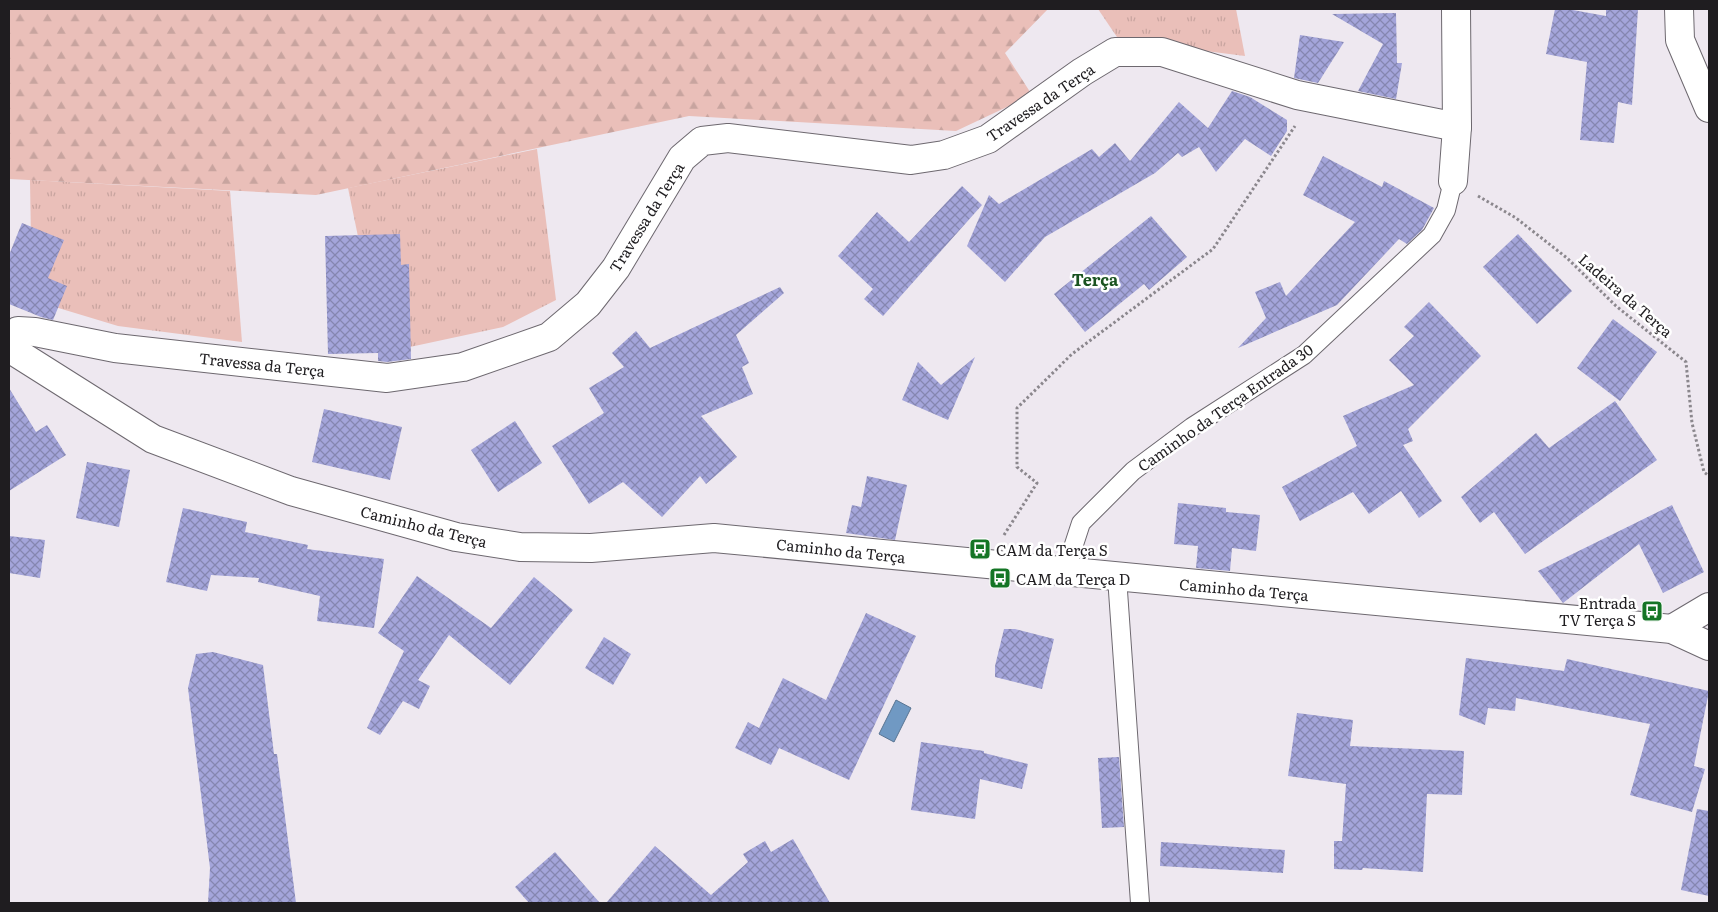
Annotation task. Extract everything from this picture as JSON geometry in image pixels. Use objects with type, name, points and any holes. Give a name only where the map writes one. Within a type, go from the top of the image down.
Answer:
[{"type":"street","points":[[1453,181],[1457,127],[1456,9]]},
{"type":"street","points":[[1679,9],[1680,40],[1709,108]]},
{"type":"street","name":"Travessa da Terça","points":[[9,346],[18,331],[35,332],[115,348],[386,378],[463,367],[549,337],[588,304],[616,268],[682,158],[702,141],[728,138],[911,160],[944,155],[988,140],[1082,72],[1115,52],[1162,52],[1297,95],[1457,127]]},
{"type":"street","name":"Caminho da Terça","points":[[9,346],[152,438],[291,491],[456,537],[520,547],[564,548],[714,538],[1672,629],[1709,646]]},
{"type":"street","points":[[1672,629],[1709,607]]},
{"type":"lane","name":"Caminho da Terça Entrada 30","points":[[1065,572],[1081,523],[1133,470],[1192,427],[1304,355],[1432,235],[1446,210],[1453,181]]},
{"type":"lane","points":[[1117,577],[1140,903]]},
{"type":"path","points":[[985,565],[1037,483],[1017,467],[1017,408],[1072,354],[1212,249],[1314,98]]},
{"type":"path","name":"Ladeira da Terça","points":[[1453,181],[1516,218],[1567,258],[1616,306],[1686,362],[1692,423],[1704,472],[1709,476]]},
{"type":"green space","points":[[9,9],[1048,9],[1005,53],[1032,95],[956,131],[689,116],[316,195],[9,179]]},
{"type":"green space","points":[[1098,9],[1236,9],[1245,56],[1119,40]]},
{"type":"green space","points":[[537,149],[556,300],[503,327],[382,353],[348,188]]},
{"type":"green space","points":[[30,180],[230,191],[242,342],[118,326],[32,300]]},
{"type":"water","points":[[896,700],[911,708],[894,742],[879,734]]},
{"type":"building","points":[[1555,9],[1567,9],[1606,16],[1606,9],[1638,9],[1632,105],[1618,102],[1614,143],[1580,140],[1587,62],[1546,54]]},
{"type":"building","points":[[1396,13],[1397,63],[1402,63],[1396,99],[1358,91],[1383,44],[1332,14]]},
{"type":"building","points":[[1300,35],[1344,42],[1318,83],[1294,78]]},
{"type":"building","points":[[1232,91],[1250,97],[1287,120],[1287,131],[1271,156],[1245,139],[1216,172],[1199,147],[1182,157],[1178,153],[1155,173],[1045,237],[1005,282],[967,246],[989,195],[999,204],[1092,149],[1099,157],[1115,143],[1130,161],[1179,102],[1208,128]]},
{"type":"building","points":[[1323,156],[1382,187],[1384,181],[1434,208],[1422,230],[1407,244],[1399,239],[1337,305],[1238,348],[1266,318],[1255,292],[1280,282],[1286,296],[1355,222],[1303,195]]},
{"type":"building","points":[[962,186],[982,205],[883,316],[864,299],[873,289],[838,256],[877,212],[909,242]]},
{"type":"building","points":[[1151,216],[1187,257],[1149,290],[1144,284],[1085,332],[1054,294]]},
{"type":"building","points":[[22,223],[64,240],[48,278],[67,286],[53,320],[9,304],[9,255]]},
{"type":"building","points":[[400,234],[401,265],[409,264],[411,359],[387,362],[378,361],[378,353],[328,354],[325,236]]},
{"type":"building","points":[[1518,234],[1572,291],[1537,324],[1483,267]]},
{"type":"building","points":[[780,287],[784,293],[736,335],[749,363],[742,367],[753,394],[701,416],[737,457],[706,484],[700,476],[662,517],[623,482],[589,504],[552,446],[604,413],[589,388],[624,367],[612,353],[636,331],[650,348]]},
{"type":"building","points":[[1429,302],[1481,356],[1408,429],[1413,441],[1403,445],[1442,501],[1419,518],[1401,491],[1369,514],[1353,492],[1300,521],[1282,487],[1357,446],[1343,416],[1414,385],[1389,360],[1414,336],[1404,327]]},
{"type":"building","points":[[1613,319],[1657,352],[1620,401],[1577,368]]},
{"type":"building","points":[[975,357],[948,420],[902,400],[918,362],[941,385]]},
{"type":"building","points":[[9,388],[36,432],[47,425],[66,455],[9,491]]},
{"type":"building","points":[[1615,401],[1657,460],[1525,554],[1494,512],[1480,523],[1461,497],[1536,433],[1549,448]]},
{"type":"building","points":[[324,409],[402,427],[390,480],[312,462]]},
{"type":"building","points":[[515,421],[542,463],[498,492],[471,450]]},
{"type":"building","points":[[87,462],[130,470],[119,527],[76,518]]},
{"type":"building","points":[[867,476],[907,485],[895,540],[846,533],[852,505],[861,507]]},
{"type":"building","points":[[1178,503],[1226,508],[1226,512],[1260,515],[1256,551],[1232,548],[1230,571],[1196,568],[1198,546],[1174,544]]},
{"type":"building","points":[[1672,505],[1704,572],[1663,593],[1639,544],[1563,603],[1538,571]]},
{"type":"building","points":[[183,508],[247,522],[245,532],[308,545],[307,549],[384,559],[374,628],[317,621],[320,596],[258,582],[259,578],[211,575],[207,591],[166,582]]},
{"type":"building","points":[[9,536],[45,540],[40,578],[9,573]]},
{"type":"building","points":[[417,576],[491,628],[534,577],[573,610],[510,685],[449,635],[418,680],[430,686],[419,709],[403,701],[380,735],[367,728],[404,651],[378,633]]},
{"type":"building","points":[[866,613],[916,636],[849,780],[779,748],[771,765],[735,748],[748,722],[759,728],[783,678],[826,700]]},
{"type":"building","points":[[1004,629],[1015,629],[1054,639],[1042,689],[995,677],[995,666]]},
{"type":"building","points":[[604,637],[631,654],[613,685],[585,668]]},
{"type":"building","points":[[213,652],[263,665],[274,754],[277,754],[296,903],[208,903],[210,868],[188,688],[196,654]]},
{"type":"building","points":[[1466,658],[1564,671],[1567,659],[1709,691],[1694,766],[1705,769],[1692,812],[1630,795],[1650,724],[1516,698],[1515,711],[1488,708],[1485,725],[1459,715]]},
{"type":"building","points":[[1297,713],[1353,720],[1350,746],[1464,751],[1462,795],[1427,794],[1423,872],[1363,868],[1362,870],[1334,869],[1334,841],[1342,841],[1346,784],[1288,776]]},
{"type":"building","points":[[921,742],[984,751],[984,753],[1028,764],[1022,789],[980,779],[975,819],[911,810]]},
{"type":"building","points":[[1119,757],[1124,827],[1102,828],[1098,758]]},
{"type":"building","points":[[1697,809],[1709,811],[1709,896],[1681,890]]},
{"type":"building","points":[[793,839],[830,903],[606,903],[655,846],[711,895],[748,862],[743,854],[765,841],[771,852]]},
{"type":"building","points":[[1161,842],[1285,850],[1283,873],[1160,866]]},
{"type":"building","points":[[555,852],[600,903],[529,903],[515,887]]},
{"type":"place","name":"CAM da Terça S","points":[[980,549]]},
{"type":"place","name":"CAM da Terça D","points":[[1000,578]]},
{"type":"place","name":"Entrada TV Terça S","points":[[1652,611]]},
{"type":"district","name":"Terça","points":[[1095,279]]}]
